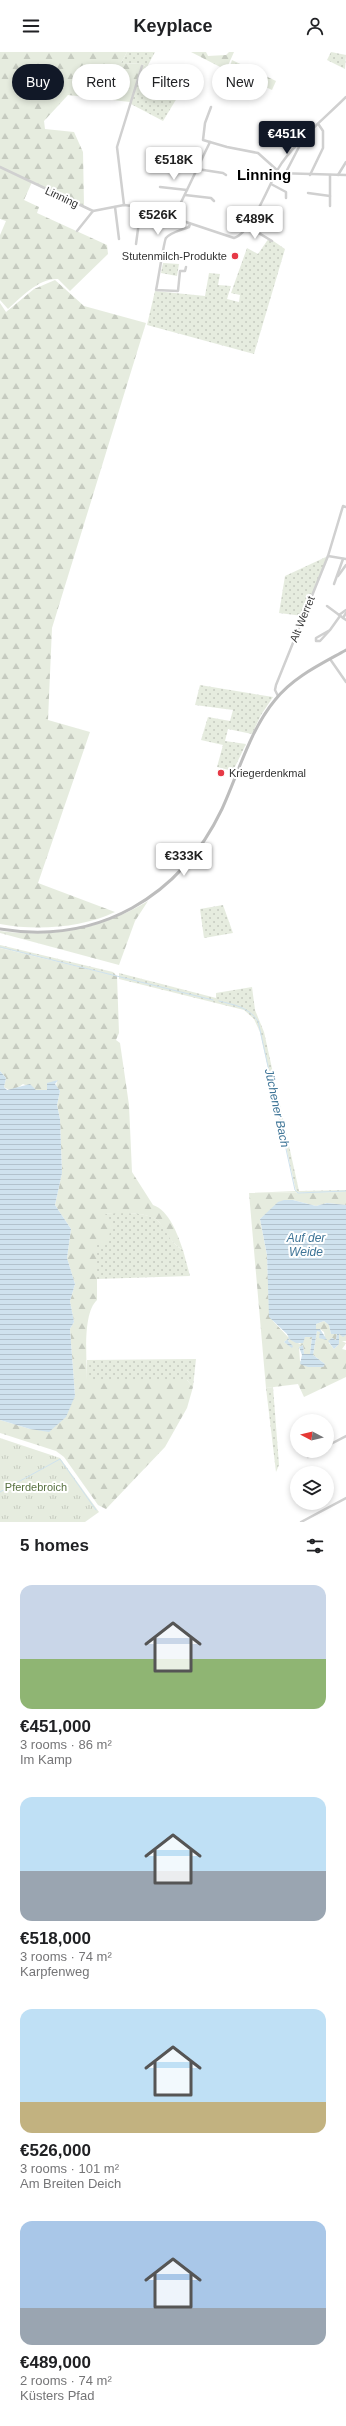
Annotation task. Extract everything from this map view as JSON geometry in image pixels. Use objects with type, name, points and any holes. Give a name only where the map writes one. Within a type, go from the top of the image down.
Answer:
[{"type":"street","points":[[124,205],[117,146],[138,79]]},
{"type":"street","points":[[211,107],[202,136],[204,140],[258,153],[277,170],[301,142],[346,97]]},
{"type":"street","points":[[310,175],[323,146],[323,131],[319,125]]},
{"type":"street","points":[[174,217],[210,142]]},
{"type":"street","points":[[286,174],[301,142]]},
{"type":"street","points":[[180,157],[201,161]]},
{"type":"street","points":[[338,175],[346,162]]},
{"type":"street","name":"Linning","points":[[0,166],[30,182],[93,211],[124,205],[141,207],[232,238],[240,236],[247,226],[271,184],[277,170]]},
{"type":"street","points":[[197,169],[223,173],[226,176]]},
{"type":"street","points":[[276,174],[346,174]]},
{"type":"street","points":[[330,175],[330,206]]},
{"type":"street","points":[[271,184],[286,192],[286,198]]},
{"type":"street","points":[[160,186],[187,190]]},
{"type":"street","points":[[308,193],[330,196]]},
{"type":"street","points":[[185,194],[211,198],[214,201]]},
{"type":"street","points":[[115,207],[119,239]]},
{"type":"street","points":[[136,244],[141,207]]},
{"type":"street","name":"Linning","points":[[77,231],[93,211]]},
{"type":"street","points":[[186,266],[185,271],[180,271],[178,291],[156,290],[162,267],[164,241],[190,224]]},
{"type":"street","points":[[247,226],[272,241]]},
{"type":"street","name":"Alt Werret","points":[[278,696],[275,690],[276,685],[328,556],[343,506],[346,507]]},
{"type":"street","points":[[328,556],[345,559],[334,584]]},
{"type":"street","points":[[335,580],[346,565]]},
{"type":"street","points":[[327,606],[346,620]]},
{"type":"street","points":[[330,630],[316,638],[316,641],[320,641],[330,630],[346,610]]},
{"type":"street","points":[[341,616],[346,613]]},
{"type":"street","points":[[0,929],[43,932],[89,926],[129,910],[168,883],[195,853],[211,828],[259,725],[278,696],[295,681],[346,650]]},
{"type":"street","points":[[330,659],[346,682]]},
{"type":"street","points":[[334,1442],[346,1436]]},
{"type":"street","points":[[301,1522],[346,1498]]},
{"type":"green space","points":[[0,52],[127,52],[121,63],[142,64],[138,64],[138,79],[130,102],[112,100],[130,100],[130,64],[72,64],[72,95],[68,95],[64,99],[64,64],[12,64],[12,100],[63,100],[44,121],[45,129],[74,132],[83,152],[84,206],[32,182],[24,200],[39,207],[37,213],[107,245],[108,254],[70,291],[58,279],[44,282],[31,289],[8,309],[0,300],[0,235],[6,221],[0,219]]},
{"type":"green space","points":[[127,52],[155,52],[149,64],[121,63]]},
{"type":"green space","points":[[191,52],[206,52],[208,56],[226,55],[229,52],[234,52],[229,64],[214,64]]},
{"type":"green space","points":[[331,52],[346,55],[345,69],[327,60]]},
{"type":"green space","points":[[232,60],[240,64],[231,64]]},
{"type":"green space","points":[[268,77],[276,81],[272,90],[268,88]]},
{"type":"green space","points":[[138,80],[138,100],[176,100],[163,121],[131,104]]},
{"type":"green space","points":[[269,238],[285,249],[254,354],[147,325],[155,291],[205,296],[209,273],[220,274],[218,285],[231,286],[227,299],[239,302],[240,295],[231,293],[247,248],[258,254]]},
{"type":"green space","points":[[163,263],[179,264],[177,276],[161,273]]},
{"type":"green space","points":[[55,280],[84,306],[146,323],[52,628],[48,720],[90,732],[38,883],[115,912],[88,922],[74,925],[59,927],[29,927],[0,924],[0,303],[6,312],[34,289]]},
{"type":"green space","points":[[328,556],[303,616],[279,613],[285,576]]},
{"type":"green space","points":[[200,685],[273,697],[261,715],[252,734],[228,729],[225,741],[246,744],[233,771],[217,767],[223,745],[201,740],[208,717],[230,721],[233,710],[195,705]]},
{"type":"green space","points":[[148,901],[135,921],[119,965],[0,933],[0,931],[39,933],[77,929],[95,925],[113,918]]},
{"type":"green space","points":[[223,905],[233,933],[204,938],[200,909]]},
{"type":"green space","points":[[0,945],[113,972],[117,976],[0,948]]},
{"type":"green space","points":[[0,948],[117,976],[119,1033],[116,1040],[120,1043],[129,1105],[132,1172],[153,1205],[164,1212],[168,1217],[176,1230],[183,1250],[172,1241],[155,1218],[142,1214],[105,1214],[112,1225],[107,1243],[97,1243],[97,1300],[92,1307],[87,1326],[87,1380],[187,1380],[193,1387],[187,1408],[165,1447],[106,1509],[98,1505],[64,1457],[56,1451],[0,1433],[0,1420],[30,1429],[75,1396],[70,1329],[74,1322],[70,1301],[75,1284],[67,1258],[71,1229],[55,1205],[62,1173],[60,1119],[57,1105],[60,1091],[56,1087],[57,1080],[47,1090],[36,1090],[23,1084],[14,1089],[4,1087],[6,1078],[0,1071]]},
{"type":"green space","points":[[119,973],[216,998],[216,993],[252,987],[255,1010],[264,1032],[299,1191],[346,1190],[346,1192],[249,1193],[296,1191],[260,1032],[254,1019],[244,1010],[119,979]]},
{"type":"green space","points":[[346,1192],[346,1205],[327,1203],[316,1206],[293,1200],[274,1207],[260,1219],[267,1255],[269,1307],[273,1321],[289,1338],[284,1342],[292,1347],[288,1341],[289,1339],[300,1344],[305,1337],[312,1337],[310,1354],[304,1354],[303,1345],[299,1347],[300,1361],[323,1367],[325,1364],[313,1355],[317,1331],[320,1332],[322,1338],[325,1338],[324,1332],[320,1329],[316,1329],[316,1324],[324,1321],[329,1325],[331,1334],[337,1334],[336,1340],[332,1338],[329,1343],[334,1349],[339,1344],[339,1334],[346,1335],[346,1341],[342,1341],[346,1343],[342,1349],[346,1350],[346,1377],[304,1397],[298,1384],[266,1388],[249,1193]]},
{"type":"green space","points":[[121,1212],[146,1215],[155,1218],[175,1244],[183,1250],[190,1276],[96,1279],[97,1243],[105,1214]]},
{"type":"green space","points":[[196,1359],[193,1387],[187,1380],[87,1380],[87,1360]]},
{"type":"green space","points":[[273,1387],[279,1465],[276,1472],[266,1388]]},
{"type":"green space","name":"Pferdebroich","points":[[0,1438],[60,1458],[99,1512],[85,1522],[0,1522]]},
{"type":"water","points":[[0,1071],[6,1078],[4,1087],[7,1090],[30,1084],[36,1090],[47,1090],[47,1083],[58,1080],[55,1084],[60,1091],[57,1105],[60,1119],[62,1173],[55,1205],[71,1229],[67,1258],[75,1284],[70,1301],[74,1322],[70,1329],[75,1396],[66,1417],[49,1432],[30,1429],[0,1420]]},
{"type":"water","name":"Auf der Weide","points":[[293,1200],[316,1206],[327,1203],[346,1205],[346,1335],[343,1337],[339,1334],[339,1344],[334,1349],[328,1341],[332,1338],[336,1340],[337,1334],[331,1334],[329,1325],[324,1321],[316,1324],[316,1329],[320,1329],[327,1340],[319,1338],[320,1332],[317,1331],[313,1355],[325,1364],[323,1367],[308,1367],[300,1364],[302,1355],[299,1347],[303,1345],[304,1354],[310,1354],[312,1337],[305,1337],[303,1343],[296,1343],[289,1339],[288,1341],[293,1346],[292,1348],[284,1342],[289,1338],[287,1334],[269,1317],[267,1255],[260,1219],[278,1202]]},
{"type":"waterway","name":"Jüchener Bach","points":[[0,947],[213,1000]]},
{"type":"waterway","name":"Jüchener Bach","points":[[219,1001],[236,1005],[250,1013],[258,1021],[295,1190],[298,1193],[346,1191]]},
{"type":"waterway","points":[[0,1492],[60,1459],[96,1510]]},
{"type":"place","name":"Stutenmilch-Produkte","points":[[235,256]]},
{"type":"place","name":"Kriegerdenkmal","points":[[221,773]]},
{"type":"district","name":"Linning","points":[[264,174]]}]
